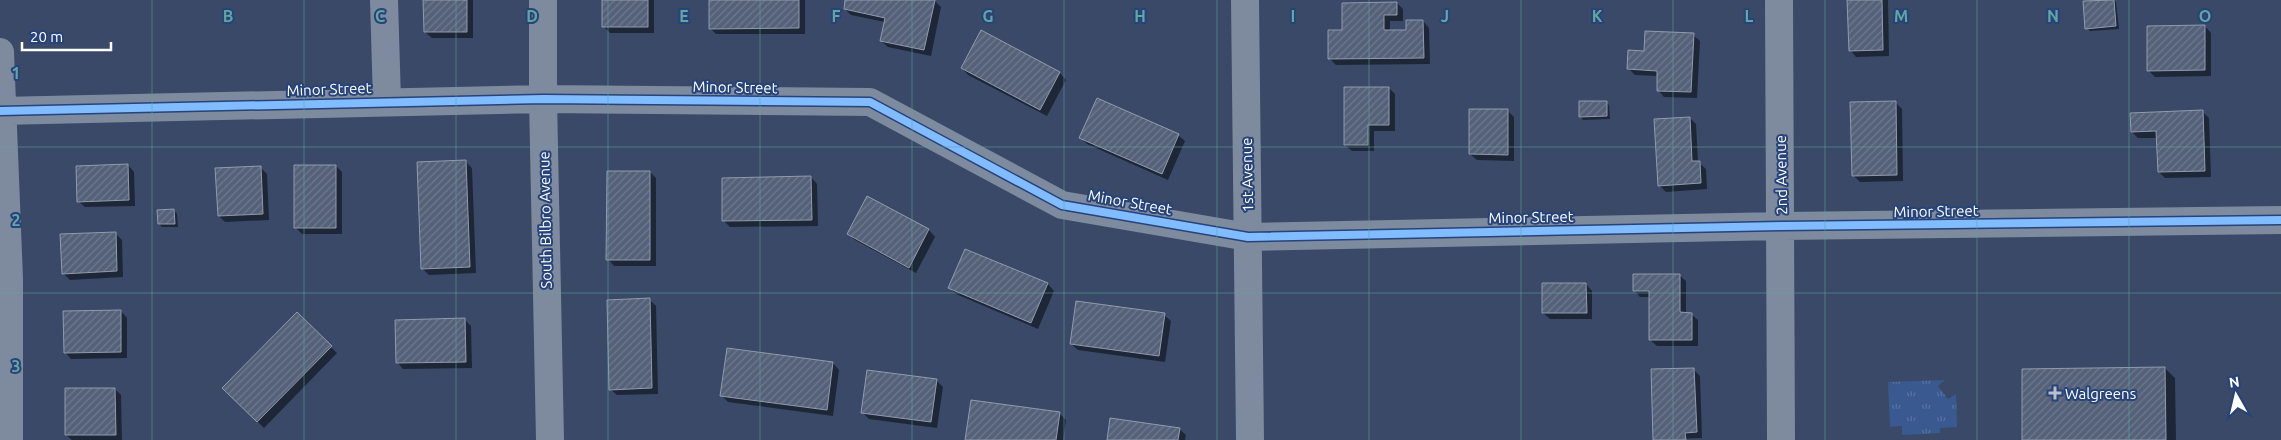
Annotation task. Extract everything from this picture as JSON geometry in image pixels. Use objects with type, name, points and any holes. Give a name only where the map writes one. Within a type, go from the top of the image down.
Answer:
[{"type":"street","points":[[384,0],[387,101]]},
{"type":"street","name":"South Bilbro Avenue","points":[[543,0],[543,99],[550,440]]},
{"type":"street","name":"1st Avenue","points":[[1245,0],[1250,440]]},
{"type":"street","name":"2nd Avenue","points":[[1779,0],[1782,226],[1781,440]]},
{"type":"street","points":[[0,52],[9,279],[9,440]]},
{"type":"street","name":"Minor Street","points":[[1,111],[543,99],[870,102],[1062,205],[1248,237],[1782,226],[2281,220]]},
{"type":"green space","points":[[1945,380],[1938,386],[1948,399],[1956,394],[1957,427],[1940,428],[1940,433],[1902,435],[1902,426],[1890,427],[1888,382]]},
{"type":"building","points":[[423,0],[467,0],[467,32],[424,32]]},
{"type":"building","points":[[602,0],[648,0],[648,27],[602,27]]},
{"type":"building","points":[[709,0],[799,0],[799,28],[709,29]]},
{"type":"building","points":[[845,0],[935,0],[924,50],[880,41],[885,18],[844,9]]},
{"type":"building","points":[[1847,0],[1882,0],[1883,50],[1849,51]]},
{"type":"building","points":[[2114,0],[2116,26],[2085,29],[2083,1]]},
{"type":"building","points":[[1397,2],[1397,15],[1384,15],[1384,30],[1406,30],[1406,20],[1423,20],[1424,58],[1328,59],[1328,30],[1342,30],[1342,3]]},
{"type":"building","points":[[2205,25],[2205,70],[2147,71],[2147,26]]},
{"type":"building","points":[[981,30],[1060,72],[1040,110],[961,68]]},
{"type":"building","points":[[1645,31],[1694,33],[1691,92],[1657,91],[1657,71],[1627,69],[1628,50],[1644,51]]},
{"type":"building","points":[[1344,87],[1389,87],[1389,125],[1368,125],[1368,145],[1344,145]]},
{"type":"building","points":[[1097,98],[1179,134],[1162,174],[1079,138]]},
{"type":"building","points":[[1579,101],[1607,101],[1607,116],[1579,117]]},
{"type":"building","points":[[1896,101],[1897,175],[1852,176],[1850,102]]},
{"type":"building","points":[[1469,109],[1508,109],[1508,155],[1469,154]]},
{"type":"building","points":[[2203,110],[2205,171],[2158,172],[2156,131],[2131,132],[2130,113]]},
{"type":"building","points":[[1690,117],[1692,161],[1700,161],[1701,183],[1658,186],[1654,119]]},
{"type":"building","points":[[466,160],[470,267],[421,269],[417,162]]},
{"type":"building","points":[[128,164],[129,200],[77,202],[76,166]]},
{"type":"building","points":[[294,165],[336,165],[336,228],[294,228]]},
{"type":"building","points":[[261,166],[263,214],[218,216],[215,168]]},
{"type":"building","points":[[607,171],[650,171],[650,260],[606,260]]},
{"type":"building","points":[[811,176],[812,220],[722,221],[722,178]]},
{"type":"building","points":[[867,196],[929,229],[909,268],[847,234]]},
{"type":"building","points":[[174,209],[175,224],[158,224],[157,210]]},
{"type":"building","points":[[116,232],[117,271],[62,274],[60,234]]},
{"type":"building","points":[[965,249],[1048,283],[1031,323],[948,288]]},
{"type":"building","points":[[1633,274],[1680,274],[1680,312],[1692,313],[1692,340],[1649,340],[1649,291],[1633,291]]},
{"type":"building","points":[[1542,283],[1586,283],[1587,313],[1542,313]]},
{"type":"building","points":[[650,298],[652,388],[609,390],[607,300]]},
{"type":"building","points":[[1076,301],[1165,313],[1159,356],[1070,344]]},
{"type":"building","points":[[121,310],[121,352],[64,353],[63,311]]},
{"type":"building","points":[[297,312],[332,346],[257,422],[222,388]]},
{"type":"building","points":[[465,318],[466,362],[396,363],[395,320]]},
{"type":"building","points":[[727,348],[833,362],[827,410],[720,396]]},
{"type":"building","name":"Walgreens","points":[[2165,367],[2166,440],[2022,440],[2022,369]]},
{"type":"building","points":[[1694,368],[1697,432],[1685,433],[1686,440],[1653,440],[1651,369]]},
{"type":"building","points":[[867,370],[937,379],[931,422],[861,413]]},
{"type":"building","points":[[65,388],[115,388],[116,435],[65,435]]},
{"type":"building","points":[[971,400],[1060,412],[1056,440],[965,440]]},
{"type":"building","points":[[1110,418],[1180,428],[1178,440],[1107,440]]},
{"type":"cycle path","points":[[0,111],[543,99],[870,102],[1062,205],[1248,237],[1782,226],[2281,220]]},
{"type":"place","name":"Walgreens","points":[[2055,393]]}]
